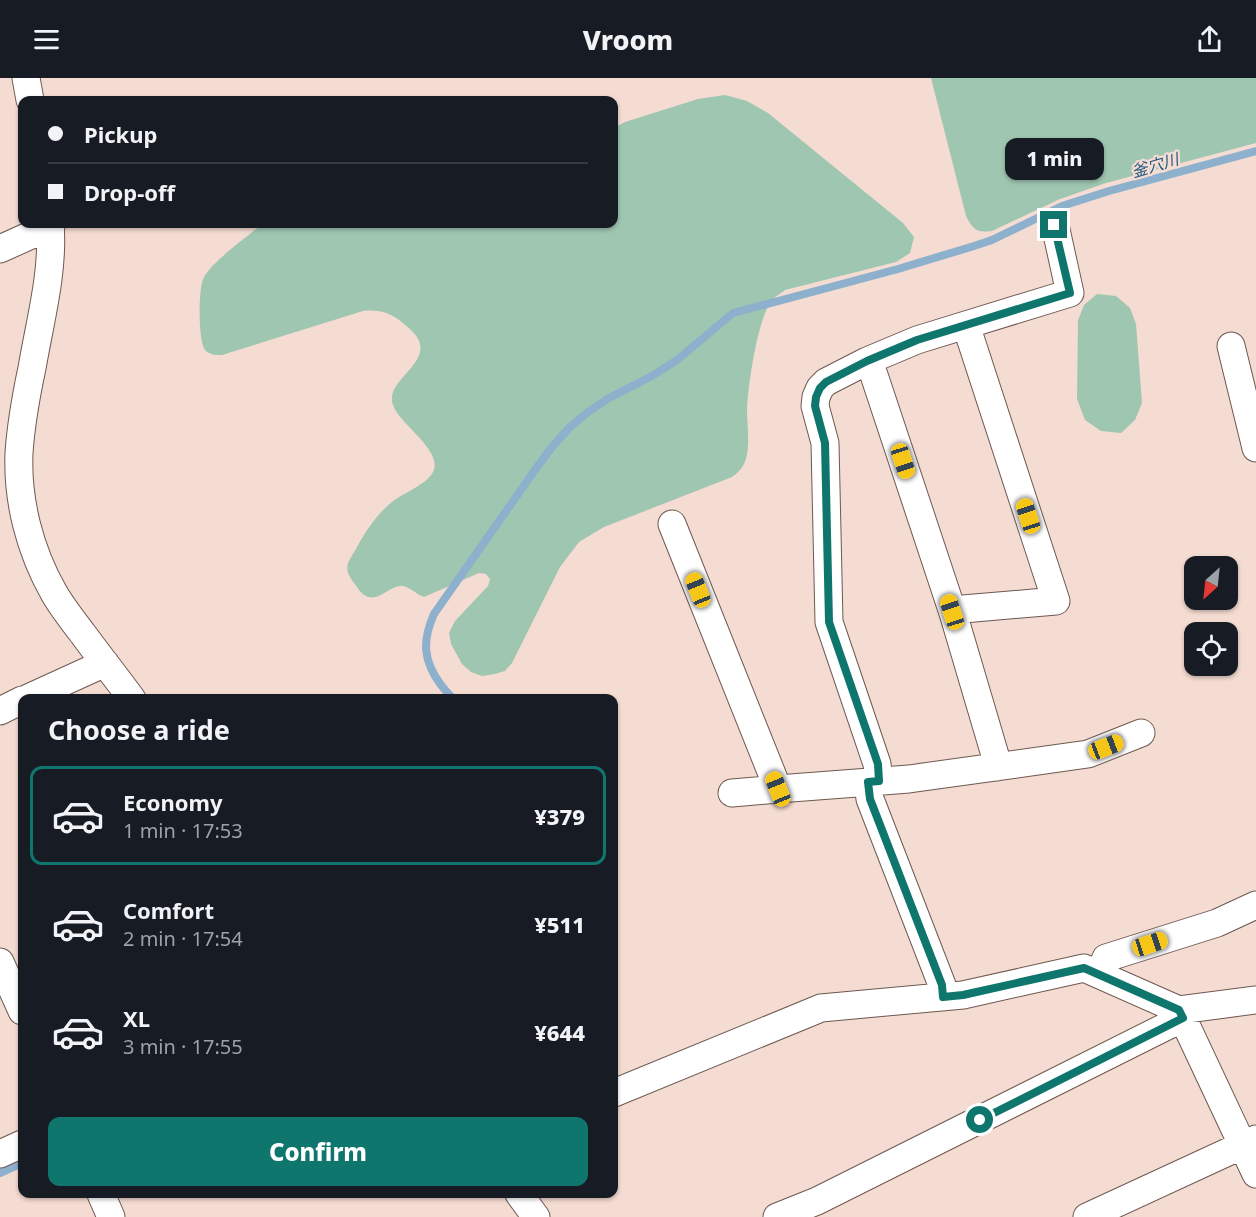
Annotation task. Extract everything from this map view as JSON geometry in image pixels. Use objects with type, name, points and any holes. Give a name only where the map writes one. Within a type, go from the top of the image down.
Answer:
[{"type":"street","points":[[26,78],[29,96]]},
{"type":"street","points":[[943,997],[942,985],[870,799],[878,764],[829,622],[825,443],[815,406],[816,397],[826,382],[867,361],[917,340],[1070,293],[1054,225]]},
{"type":"street","points":[[0,249],[44,228]]},
{"type":"street","points":[[50,228],[50,263],[19,454],[24,512],[41,569],[54,595],[128,694]]},
{"type":"street","points":[[952,612],[963,609],[1056,601],[966,325]]},
{"type":"street","points":[[1231,346],[1256,448]]},
{"type":"street","points":[[867,361],[874,375],[952,612],[997,766]]},
{"type":"street","points":[[672,524],[778,789]]},
{"type":"street","points":[[37,694],[105,663]]},
{"type":"street","points":[[0,711],[18,703]]},
{"type":"street","points":[[732,793],[909,779],[1088,754],[1141,733]]},
{"type":"street","points":[[1099,974],[1106,958],[1217,923],[1256,905]]},
{"type":"street","points":[[0,962],[18,1002]]},
{"type":"street","points":[[618,1091],[821,1008],[963,995],[1084,968],[1181,1014],[1249,1142],[1256,1174]]},
{"type":"street","points":[[777,1217],[827,1196],[1181,1014],[1256,1000]]},
{"type":"street","points":[[1087,1217],[1124,1209],[1249,1142]]},
{"type":"street","points":[[0,1154],[18,1146]]},
{"type":"street","points":[[522,1198],[536,1217]]},
{"type":"green space","points":[[931,78],[1256,78],[1256,143],[1106,183],[1060,199],[992,231],[979,231],[971,225],[966,216]]},
{"type":"green space","points":[[725,95],[747,101],[768,113],[903,223],[914,237],[910,253],[896,262],[785,290],[774,298],[763,318],[755,350],[747,409],[747,452],[740,470],[732,477],[604,527],[579,542],[560,567],[512,663],[505,671],[495,674],[482,676],[471,672],[462,664],[451,644],[449,633],[455,621],[488,586],[490,579],[486,574],[479,573],[424,597],[400,586],[379,596],[371,597],[360,591],[350,578],[347,569],[351,557],[377,517],[393,501],[421,484],[433,472],[435,464],[432,455],[403,421],[393,405],[392,397],[400,381],[418,358],[420,350],[416,336],[390,315],[380,311],[363,311],[222,355],[209,353],[203,345],[200,326],[200,302],[204,277],[223,256],[257,228],[618,228],[618,126],[698,99]]},
{"type":"green space","points":[[1097,294],[1116,296],[1130,308],[1136,324],[1142,403],[1135,420],[1121,433],[1101,431],[1085,420],[1077,399],[1078,320],[1084,305]]},
{"type":"waterway","name":"釜穴川","points":[[449,694],[435,676],[428,659],[426,642],[430,624],[434,614],[537,467],[569,428],[588,412],[677,360],[733,313],[898,269],[974,246],[992,240],[1062,206],[1256,151]]},
{"type":"waterway","points":[[0,1173],[18,1165]]},
{"type":"route","points":[[980,1120],[1183,1018],[1179,1010],[1084,968],[963,995],[943,997],[942,985],[870,799],[868,782],[879,781],[878,764],[829,622],[825,443],[815,406],[820,388],[826,382],[867,361],[917,340],[1070,293],[1054,225]]}]
